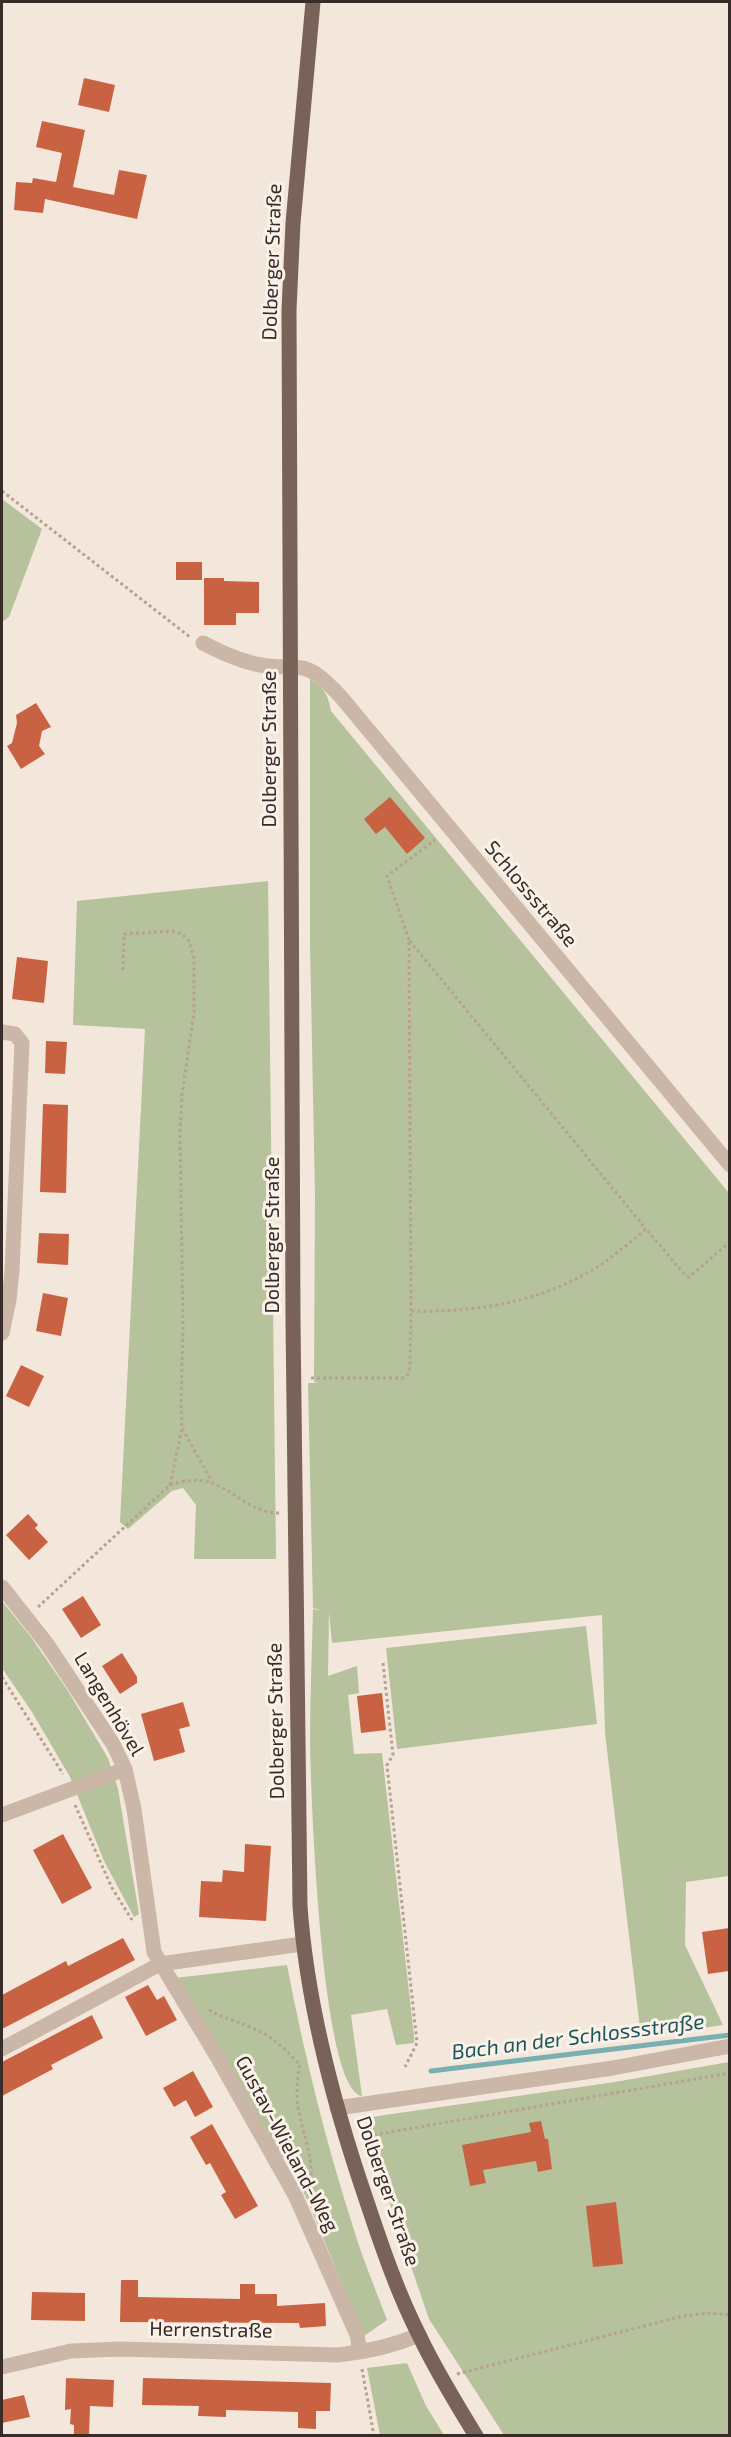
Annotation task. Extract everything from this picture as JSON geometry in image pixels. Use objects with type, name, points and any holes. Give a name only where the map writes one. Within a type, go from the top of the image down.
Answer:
[{"type":"main road","name":"Dolberger Straße","points":[[313,2],[293,223],[289,310],[294,1513],[298,1851],[302,1944],[323,2049],[338,2108],[379,2239],[419,2335],[441,2378],[476,2436]]},
{"type":"street","name":"Schlossstraße","points":[[203,644],[220,652],[267,666],[290,666],[308,670],[320,676],[371,733],[729,1165]]},
{"type":"street","points":[[2,1032],[15,1034],[22,1043],[12,1271],[2,1333]]},
{"type":"street","name":"Langenhövel","points":[[2,1587],[27,1617],[82,1695],[113,1744],[125,1769],[134,1809],[154,1953],[160,1964]]},
{"type":"street","points":[[2,1815],[125,1769]]},
{"type":"street","points":[[2,2049],[160,1964],[302,1944]]},
{"type":"street","name":"Gustav-Wieland-Weg","points":[[160,1964],[219,2060],[295,2195],[357,2335],[360,2352]]},
{"type":"street","points":[[338,2108],[613,2068],[729,2046]]},
{"type":"street","name":"Herrenstraße","points":[[2,2367],[71,2351],[120,2349],[338,2355],[403,2342],[419,2335]]},
{"type":"path","points":[[2,491],[203,644]]},
{"type":"path","points":[[294,1378],[402,1378],[408,1374],[410,1367],[409,940],[387,876],[435,840]]},
{"type":"path","points":[[123,970],[124,934],[171,931],[182,934],[189,941],[194,958],[194,1013],[182,1095],[180,1132],[183,1428],[170,1485]]},
{"type":"path","points":[[409,940],[685,1275],[689,1277],[729,1242]]},
{"type":"path","points":[[411,1311],[480,1308],[529,1299],[601,1264],[646,1229]]},
{"type":"path","points":[[183,1428],[212,1482]]},
{"type":"path","points":[[27,1617],[170,1485],[195,1480],[212,1482],[260,1511],[272,1514],[294,1513]]},
{"type":"path","points":[[384,1663],[393,1755],[387,1765],[417,2043],[405,2067]]},
{"type":"path","points":[[2,1677],[33,1723],[66,1780],[80,1818],[112,1888],[133,1922]]},
{"type":"path","points":[[203,2005],[227,2020],[259,2031],[276,2042],[300,2065]]},
{"type":"path","points":[[300,2065],[306,2064]]},
{"type":"path","points":[[295,2195],[307,2188],[312,2179],[297,2105],[296,2090],[300,2065]]},
{"type":"path","points":[[362,2137],[729,2073]]},
{"type":"path","points":[[441,2378],[683,2316],[710,2313],[729,2315]]},
{"type":"path","points":[[360,2352],[374,2436]]},
{"type":"green space","points":[[2,499],[42,529],[9,617],[2,622]]},
{"type":"green space","points":[[310,679],[325,692],[331,711],[729,1193],[729,1876],[686,1882],[685,1945],[723,2025],[641,2037],[605,1733],[602,1615],[332,1643],[329,1612],[328,1676],[357,1666],[359,1693],[348,1695],[354,1754],[382,1753],[414,2036],[414,2043],[396,2045],[387,2009],[351,2015],[362,2096],[348,2080],[336,2044],[327,1992],[316,1871],[311,1769],[313,1609],[323,1611],[313,1608],[308,1383],[319,1383],[314,1382],[315,1195],[310,944]]},
{"type":"green space","points":[[268,881],[276,1559],[194,1559],[196,1505],[183,1488],[172,1491],[128,1529],[120,1522],[145,1029],[73,1025],[77,901]]},
{"type":"green space","points":[[2,1601],[31,1637],[68,1691],[108,1758],[118,1789],[139,1914],[134,1917],[104,1861],[70,1777],[32,1712],[2,1668]]},
{"type":"green space","points":[[586,1626],[597,1724],[397,1749],[386,1648]]},
{"type":"green space","points":[[287,1965],[308,2065],[334,2164],[358,2241],[387,2320],[364,2336],[305,2195],[175,1978]]},
{"type":"green space","points":[[729,2062],[729,2435],[504,2435],[429,2319],[393,2214],[364,2118],[615,2082]]},
{"type":"green space","points":[[407,2363],[426,2406],[444,2435],[380,2435],[367,2368]]},
{"type":"building","points":[[84,78],[115,85],[109,112],[78,105]]},
{"type":"building","points":[[42,121],[85,130],[73,187],[114,195],[119,170],[147,175],[137,219],[45,199],[43,213],[14,210],[16,182],[32,183],[33,178],[56,182],[62,153],[36,147]]},
{"type":"building","points":[[176,562],[202,562],[202,580],[176,580]]},
{"type":"building","points":[[204,578],[259,582],[259,613],[236,613],[236,625],[204,625]]},
{"type":"building","points":[[36,703],[51,727],[42,731],[39,746],[45,754],[21,769],[7,746],[12,743],[17,723],[16,715]]},
{"type":"building","points":[[390,797],[425,838],[407,854],[385,827],[376,834],[364,819]]},
{"type":"building","points":[[17,957],[48,961],[44,1003],[12,999]]},
{"type":"building","points":[[46,1041],[67,1042],[65,1074],[45,1073]]},
{"type":"building","points":[[43,1104],[68,1105],[66,1193],[40,1192]]},
{"type":"building","points":[[39,1233],[69,1234],[68,1265],[37,1263]]},
{"type":"building","points":[[43,1293],[68,1298],[61,1336],[36,1331]]},
{"type":"building","points":[[21,1365],[44,1376],[29,1407],[6,1396]]},
{"type":"building","points":[[28,1514],[38,1525],[35,1528],[48,1542],[29,1560],[6,1535]]},
{"type":"building","points":[[83,1596],[101,1625],[81,1638],[62,1609]]},
{"type":"building","points":[[122,1653],[137,1677],[137,1683],[120,1694],[102,1666]]},
{"type":"building","points":[[382,1693],[386,1730],[361,1733],[357,1696]]},
{"type":"building","points":[[183,1702],[190,1726],[179,1729],[185,1752],[154,1761],[141,1714]]},
{"type":"building","points":[[63,1834],[92,1888],[62,1904],[33,1850]]},
{"type":"building","points":[[245,1844],[271,1846],[266,1921],[199,1917],[201,1881],[222,1882],[223,1870],[244,1872]]},
{"type":"building","points":[[729,1928],[729,1971],[708,1974],[702,1932]]},
{"type":"building","points":[[123,1938],[135,1960],[2,2029],[2,1995],[66,1961],[68,1966]]},
{"type":"building","points":[[148,1985],[157,2000],[164,1996],[177,2020],[146,2036],[125,1997]]},
{"type":"building","points":[[92,2015],[103,2038],[51,2065],[53,2069],[2,2096],[2,2062]]},
{"type":"building","points":[[193,2071],[213,2107],[195,2117],[186,2100],[174,2107],[163,2088]]},
{"type":"building","points":[[541,2121],[545,2139],[548,2139],[552,2169],[538,2172],[536,2161],[483,2170],[486,2183],[470,2186],[462,2145],[531,2132],[529,2123]]},
{"type":"building","points":[[212,2124],[258,2206],[235,2219],[221,2195],[226,2192],[210,2163],[206,2165],[190,2137]]},
{"type":"building","points":[[616,2202],[623,2264],[593,2267],[586,2206]]},
{"type":"building","points":[[121,2280],[138,2280],[138,2297],[240,2299],[240,2284],[255,2284],[255,2294],[277,2294],[277,2306],[325,2303],[326,2326],[300,2328],[299,2323],[120,2322]]},
{"type":"building","points":[[32,2292],[85,2293],[85,2321],[31,2320]]},
{"type":"building","points":[[66,2378],[114,2380],[113,2407],[90,2406],[89,2436],[74,2436],[74,2425],[70,2424],[71,2409],[65,2410]]},
{"type":"building","points":[[143,2378],[331,2383],[330,2411],[316,2411],[316,2429],[298,2428],[298,2412],[226,2410],[226,2417],[198,2416],[199,2406],[142,2405]]},
{"type":"building","points":[[24,2395],[30,2417],[2,2423],[2,2400]]},
{"type":"waterway","name":"Bach an der Schlossstraße","points":[[431,2071],[730,2035]]}]
